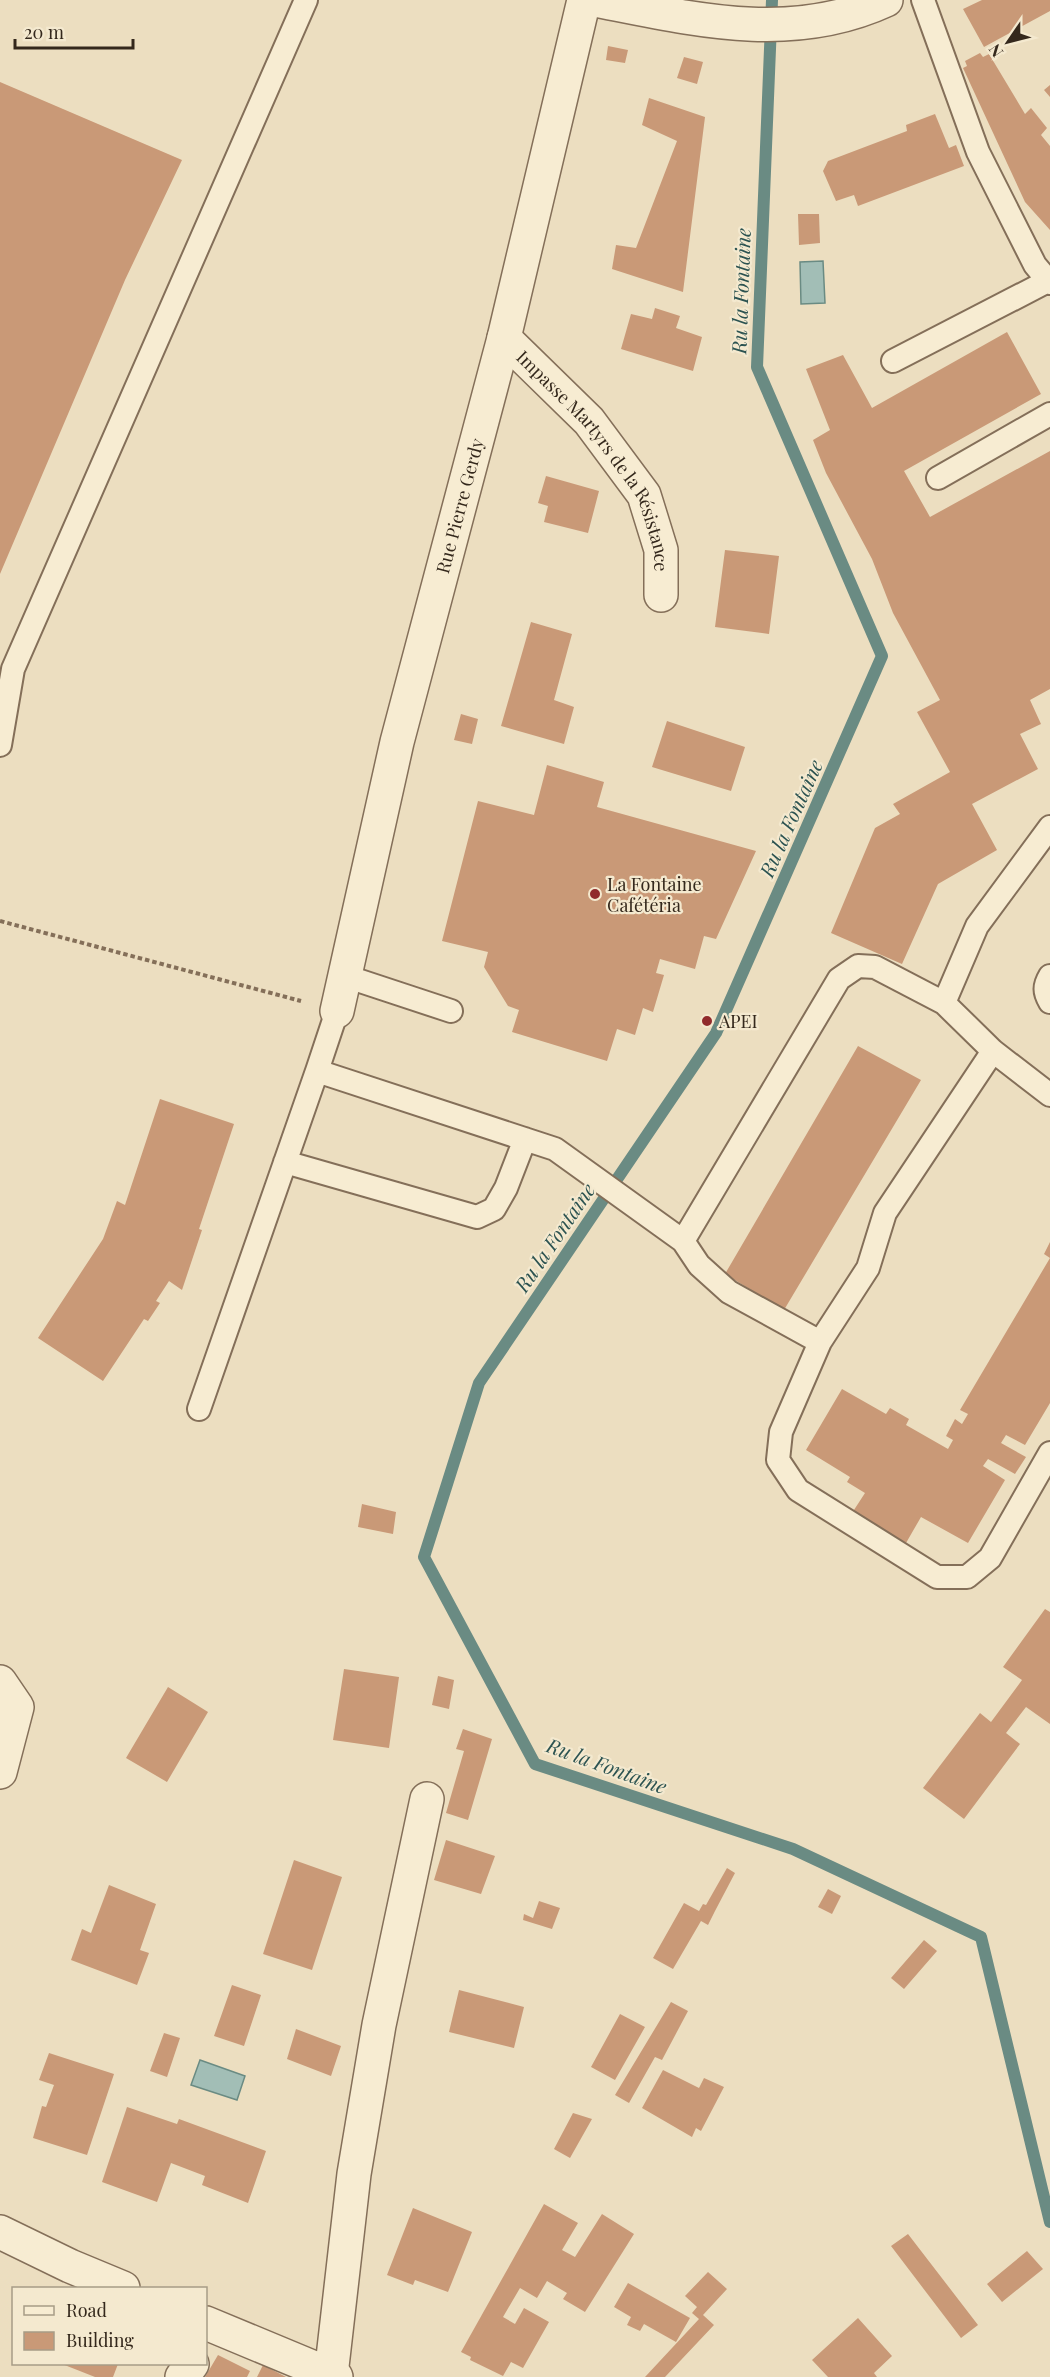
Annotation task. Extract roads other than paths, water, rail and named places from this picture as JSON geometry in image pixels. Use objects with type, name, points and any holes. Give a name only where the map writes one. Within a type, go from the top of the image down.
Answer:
[{"type":"street","name":"Rue Pierre Gerdy","points":[[337,1011],[397,742],[504,338],[584,0]]},
{"type":"street","points":[[595,0],[700,21],[740,25],[812,22],[869,8],[886,0]]},
{"type":"street","name":"Impasse Martyrs de la Résistance","points":[[504,338],[589,421],[644,495],[661,550],[661,595]]},
{"type":"street","points":[[0,1683],[17,1707],[0,1772]]},
{"type":"street","points":[[209,2331],[334,2376],[358,2151],[379,2025],[428,1799]]},
{"type":"street","points":[[0,2232],[118,2287]]},
{"type":"street","points":[[182,2377],[191,2365]]},
{"type":"lane","points":[[0,745],[14,669],[306,0]]},
{"type":"lane","points":[[893,361],[1049,282],[1035,265],[978,152],[923,0]]},
{"type":"lane","points":[[938,478],[1050,414]]},
{"type":"lane","points":[[944,1003],[977,926],[1050,827]]},
{"type":"lane","points":[[683,1241],[839,979],[858,966],[875,967],[944,1003],[993,1051],[1050,1095]]},
{"type":"lane","points":[[345,976],[451,1011]]},
{"type":"lane","points":[[1050,976],[1046,982],[1045,993],[1050,1002]]},
{"type":"lane","points":[[199,1409],[337,1011]]},
{"type":"lane","points":[[993,1051],[885,1213],[868,1268],[820,1342],[781,1432],[778,1460],[798,1490],[937,1577],[967,1577],[990,1558],[1050,1453]]},
{"type":"lane","points":[[317,1071],[555,1149],[683,1241],[699,1266],[729,1292],[820,1342]]},
{"type":"lane","points":[[285,1162],[477,1217],[494,1209],[506,1188],[525,1139]]},
{"type":"water","points":[[823,261],[825,303],[801,304],[800,262]]},
{"type":"water","points":[[200,2060],[245,2076],[237,2100],[191,2085]]},
{"type":"waterway","name":"Ru la Fontaine","points":[[772,0],[757,367],[882,656],[716,1033],[479,1383],[424,1557],[535,1764],[793,1849],[981,1937],[1050,2222]]},
{"type":"place","name":"La Fontaine Cafétéria","points":[[595,894]]},
{"type":"place","name":"APEI","points":[[707,1021]]}]
